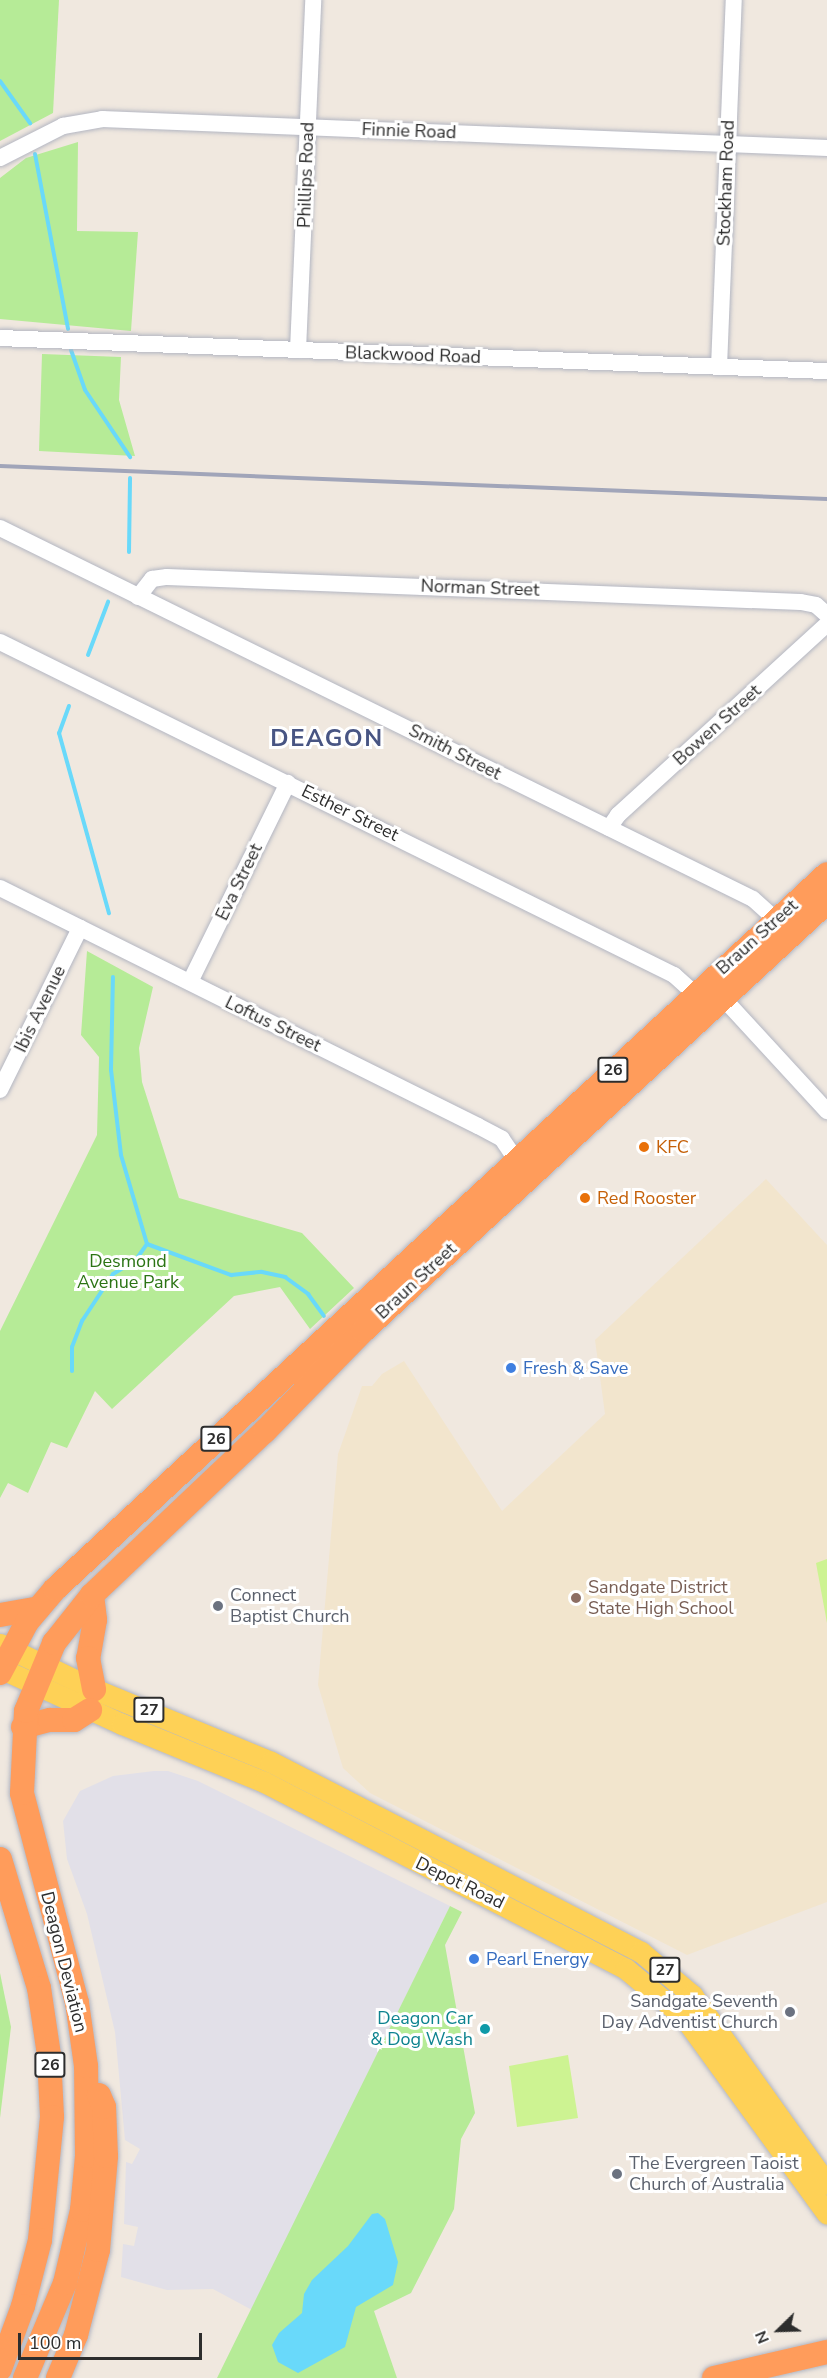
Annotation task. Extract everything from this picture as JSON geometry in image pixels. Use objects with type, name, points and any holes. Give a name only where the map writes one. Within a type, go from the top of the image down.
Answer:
[{"type":"highway","name":"Braun Street","points":[[38,1674],[62,1632],[92,1595],[695,994],[827,874]]},
{"type":"highway","name":"Braun Street","points":[[38,1608],[81,1565],[521,1169],[723,998],[827,902]]},
{"type":"highway","points":[[23,1727],[50,1719],[74,1720],[92,1699],[88,1658],[95,1620],[92,1595]]},
{"type":"highway","points":[[0,1616],[38,1608]]},
{"type":"highway","name":"26","points":[[2,1661],[38,1608]]},
{"type":"highway","name":"Deagon Deviation","points":[[25,2378],[65,2283],[82,2210],[87,2156],[86,2066],[77,2003],[22,1793],[23,1727],[38,1674]]},
{"type":"highway","name":"Deagon Deviation","points":[[0,1858],[39,1988],[49,2055],[52,2117],[40,2240],[24,2306],[0,2369]]},
{"type":"highway","points":[[58,2378],[85,2304],[104,2203],[104,2107],[86,2066]]},
{"type":"highway","points":[[714,2378],[827,2352]]},
{"type":"highway","points":[[777,2378],[827,2364]]},
{"type":"main road","name":"Depot Road","points":[[2,1661],[38,1674],[264,1782],[626,1969],[684,2017],[827,2214]]},
{"type":"main road","name":"Depot Road","points":[[92,1699],[272,1762],[641,1952],[692,1995],[827,2184]]},
{"type":"street","name":"Phillips Road","points":[[298,350],[313,0]]},
{"type":"street","name":"Stockham Road","points":[[719,367],[734,0]]},
{"type":"street","name":"Finnie Road","points":[[0,158],[45,133],[102,119],[827,148]]},
{"type":"street","name":"Blackwood Road","points":[[0,338],[827,371]]},
{"type":"street","name":"Smith Street","points":[[0,528],[753,899],[777,920]]},
{"type":"street","name":"Norman Street","points":[[138,597],[152,579],[167,577],[801,602],[816,605],[827,615]]},
{"type":"street","name":"Bowen Street","points":[[609,828],[618,814],[827,624]]},
{"type":"street","name":"Esther Street","points":[[0,642],[674,975],[695,994]]},
{"type":"street","name":"Eva Street","points":[[190,982],[288,783]]},
{"type":"street","name":"Loftus Street","points":[[0,888],[486,1130],[502,1139],[521,1169]]},
{"type":"street","name":"Ibis Avenue","points":[[0,1090],[80,928]]},
{"type":"street","points":[[723,998],[827,1111]]},
{"type":"shaded area","name":"Sandgate District State High School","points":[[766,1179],[827,1245],[827,1902],[687,1955],[370,1793],[343,1768],[318,1685],[338,1454],[362,1386],[372,1386],[382,1374],[404,1361],[502,1511],[605,1414],[595,1340]]},
{"type":"shaded area","points":[[168,1771],[198,1781],[450,1906],[252,2310],[213,2289],[167,2290],[121,2277],[123,2244],[134,2246],[138,2227],[124,2224],[126,2162],[132,2164],[140,2149],[125,2140],[115,2032],[87,1914],[67,1859],[63,1821],[80,1791],[113,1776]]},
{"type":"green space","points":[[0,0],[59,0],[53,113],[0,141]]},
{"type":"green space","points":[[78,142],[77,231],[138,232],[131,331],[0,319],[0,178],[26,158]]},
{"type":"green space","points":[[42,354],[121,357],[119,400],[135,456],[39,451]]},
{"type":"green space","name":"Desmond Avenue Park","points":[[87,951],[153,987],[139,1048],[142,1082],[179,1198],[302,1233],[354,1288],[310,1329],[280,1287],[234,1296],[112,1409],[95,1391],[67,1448],[51,1442],[28,1493],[8,1483],[0,1498],[0,1331],[97,1135],[99,1057],[81,1035]]},
{"type":"green space","points":[[827,1559],[827,1623],[816,1563]]},
{"type":"green space","points":[[450,1906],[462,1912],[445,1945],[475,2113],[461,2139],[454,2209],[411,2293],[374,2311],[397,2378],[217,2378]]},
{"type":"green space","points":[[0,1973],[11,2027],[0,2118]]},
{"type":"green space","points":[[568,2055],[578,2118],[517,2127],[509,2066]]},
{"type":"water","points":[[378,2213],[385,2219],[398,2262],[393,2285],[356,2307],[345,2347],[298,2373],[278,2362],[272,2345],[279,2333],[302,2313],[304,2294],[312,2280],[348,2246],[372,2214]]},
{"type":"waterway","points":[[0,81],[30,123]]},
{"type":"waterway","points":[[35,154],[68,329]]},
{"type":"waterway","points":[[71,350],[85,390],[130,457]]},
{"type":"waterway","points":[[129,552],[130,478]]},
{"type":"waterway","points":[[88,655],[108,602]]},
{"type":"waterway","points":[[69,706],[59,733],[109,913]]},
{"type":"waterway","points":[[72,1371],[72,1347],[82,1321],[113,1274],[135,1261],[147,1244],[121,1155],[111,1070],[113,977]]},
{"type":"waterway","points":[[147,1244],[231,1275],[262,1272],[285,1277],[308,1294],[324,1316]]},
{"type":"railway","points":[[0,466],[827,499]]},
{"type":"place","name":"KFC","points":[[644,1147]]},
{"type":"place","name":"Red Rooster","points":[[585,1198]]},
{"type":"place","name":"Fresh & Save","points":[[511,1368]]},
{"type":"place","name":"Sandgate District State High School","points":[[576,1598]]},
{"type":"place","name":"Connect Baptist Church","points":[[218,1606]]},
{"type":"place","name":"Pearl Energy","points":[[474,1959]]},
{"type":"place","name":"Sandgate Seventh Day Adventist Church","points":[[790,2012]]},
{"type":"place","name":"Deagon Car & Dog Wash","points":[[485,2029]]},
{"type":"place","name":"The Evergreen Taoist Church of Australia","points":[[617,2174]]},
{"type":"district","name":"DEAGON","points":[[327,739]]}]
